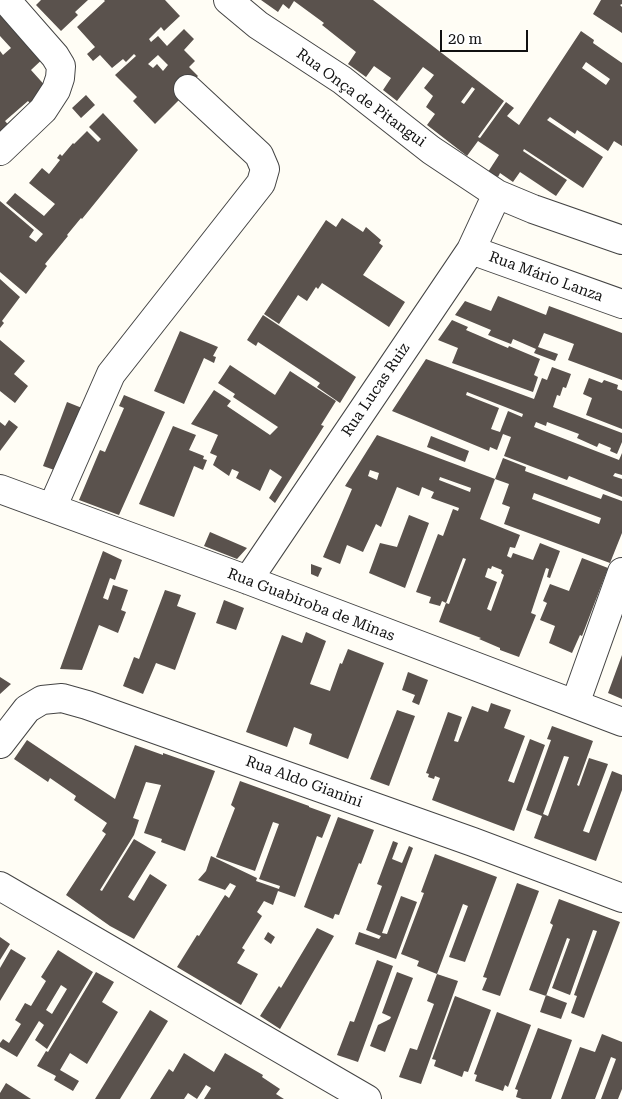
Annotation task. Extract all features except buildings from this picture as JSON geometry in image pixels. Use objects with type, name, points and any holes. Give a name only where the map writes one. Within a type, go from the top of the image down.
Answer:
[{"type":"street","points":[[0,152],[44,110],[56,90],[61,66],[55,56],[6,0]]},
{"type":"street","name":"Rua Onça de Pitangui","points":[[228,0],[258,25],[342,80],[431,150],[497,194]]},
{"type":"street","points":[[52,508],[111,374],[249,201],[261,183],[265,168],[259,155],[188,89]]},
{"type":"street","points":[[497,194],[534,210],[618,230]]},
{"type":"street","name":"Rua Lucas Ruiz","points":[[248,580],[471,250],[497,194]]},
{"type":"street","name":"Rua Mário Lanza","points":[[471,250],[622,304]]},
{"type":"street","name":"Rua Guabiroba de Minas","points":[[0,489],[248,580],[622,722]]},
{"type":"street","points":[[575,704],[622,572]]},
{"type":"street","name":"Rua Aldo Gianini","points":[[0,744],[27,709],[42,700],[62,698],[105,711],[473,842],[622,898]]},
{"type":"street","points":[[0,886],[367,1099]]}]
